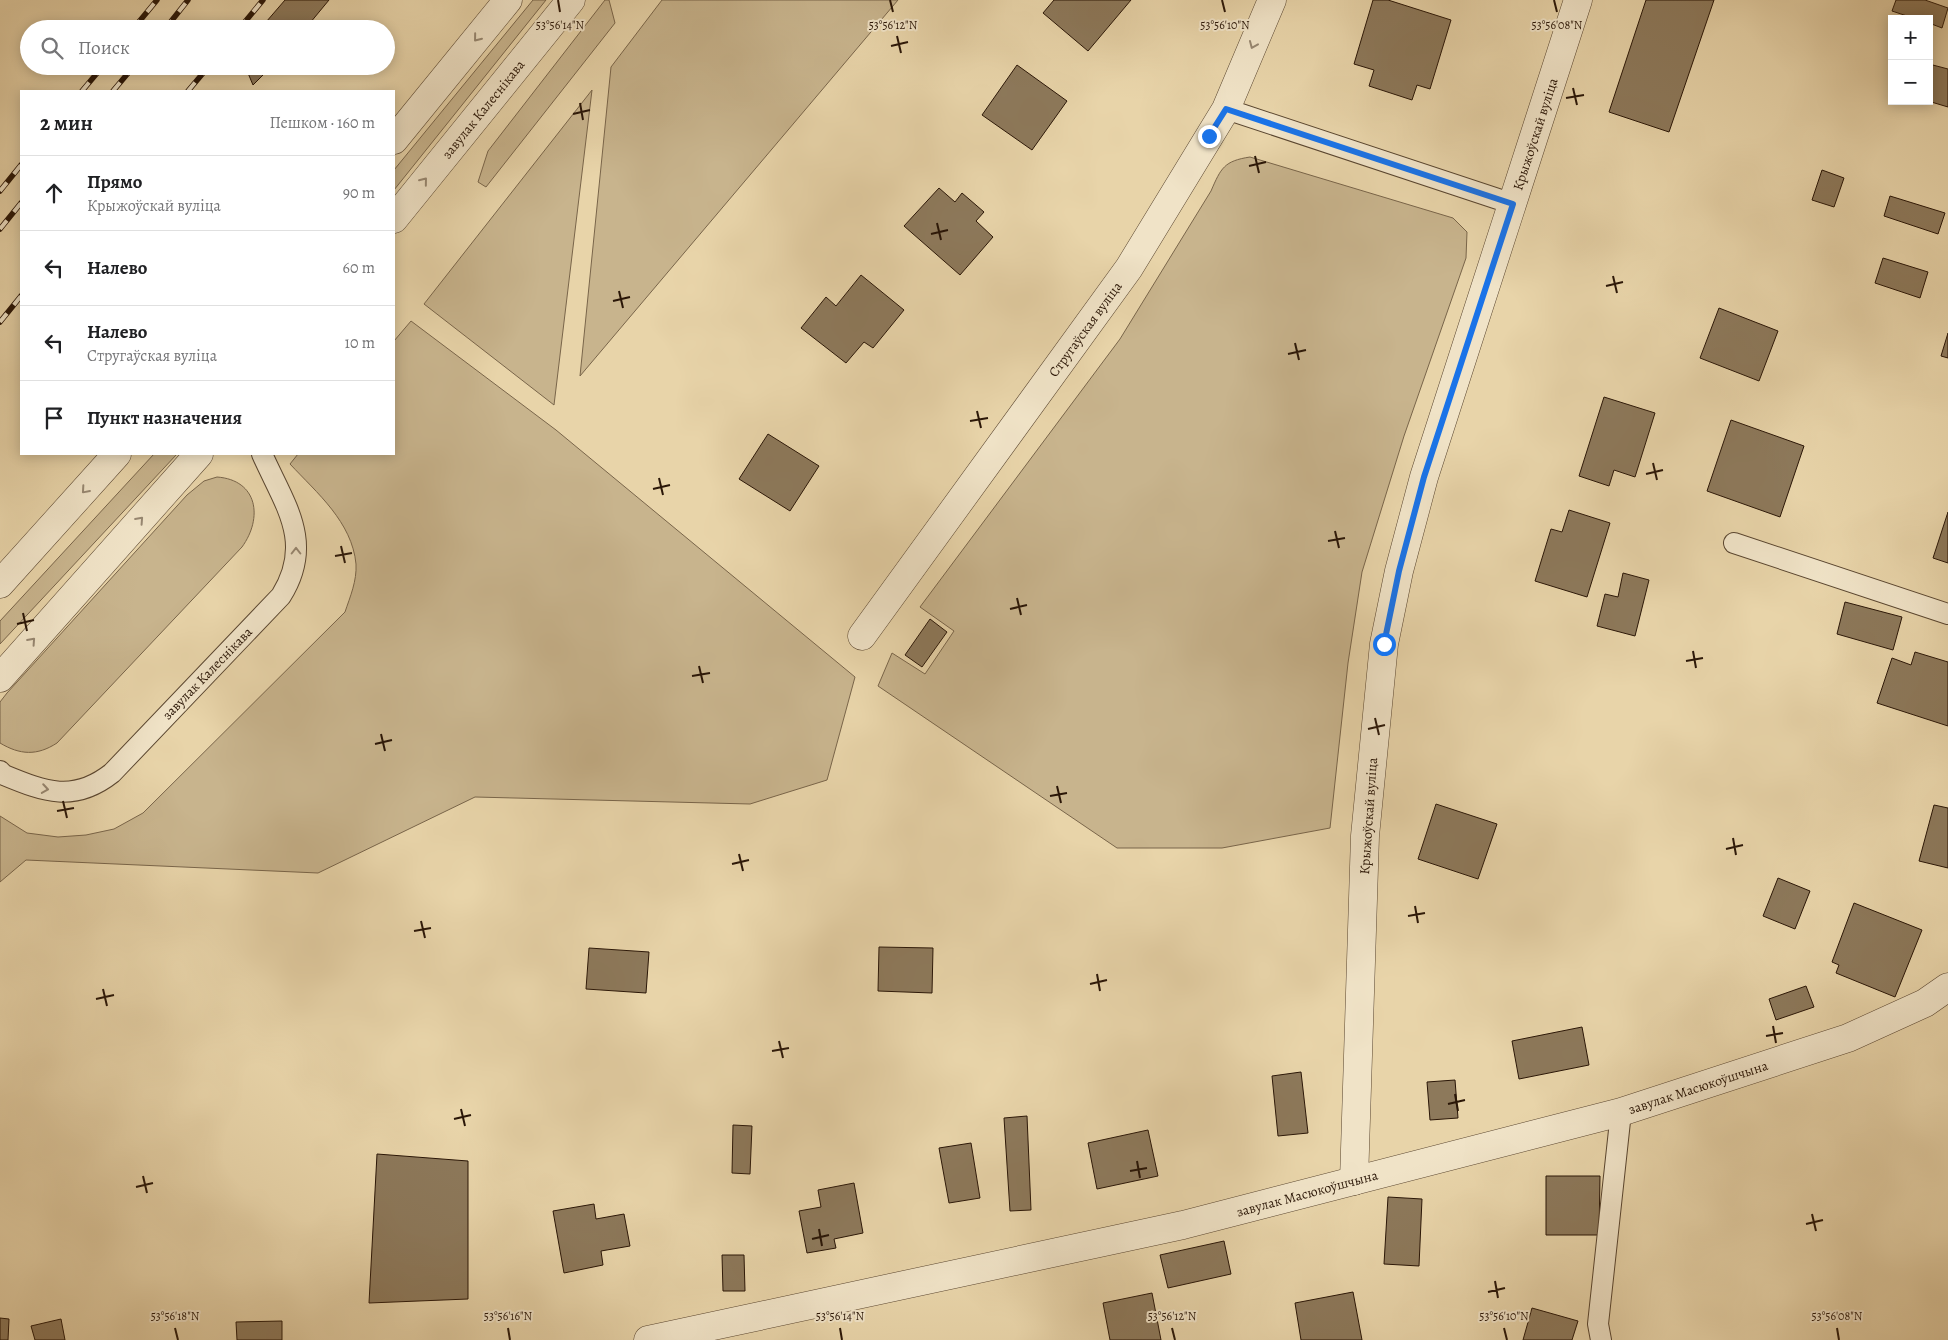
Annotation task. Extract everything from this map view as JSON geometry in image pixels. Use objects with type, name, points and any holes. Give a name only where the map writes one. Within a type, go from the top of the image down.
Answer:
[{"type":"street","points":[[395,139],[508,0]]},
{"type":"street","name":"завулак Калеснікава","points":[[395,218],[571,0]]},
{"type":"street","name":"Стругаўская вуліца","points":[[862,636],[1129,268],[1226,109],[1272,0]]},
{"type":"street","name":"Крыжоўскай вуліца","points":[[1354,1181],[1365,836],[1384,644],[1399,571],[1424,477],[1578,0]]},
{"type":"street","points":[[0,584],[116,455]]},
{"type":"street","points":[[0,678],[198,455]]},
{"type":"street","name":"завулак Масюкоўшчына","points":[[648,1340],[1183,1225],[1621,1112],[1848,1038],[1925,1003],[1948,987]]},
{"type":"lane","points":[[1226,109],[1513,204]]},
{"type":"lane","name":"завулак Калеснікава","points":[[0,771],[4,775],[36,788],[63,792],[81,790],[101,782],[112,773],[281,596],[289,583],[295,567],[297,547],[294,526],[288,508],[262,455]]},
{"type":"lane","points":[[1734,543],[1948,614]]},
{"type":"lane","points":[[1601,1340],[1598,1324],[1621,1112]]},
{"type":"shaded area","points":[[533,0],[546,0],[395,189],[395,169]]},
{"type":"shaded area","points":[[605,0],[609,0],[615,23],[486,187],[478,182],[488,151]]},
{"type":"shaded area","points":[[662,0],[898,0],[580,376],[611,67]]},
{"type":"shaded area","points":[[592,90],[554,405],[424,304]]},
{"type":"shaded area","points":[[1250,157],[1453,218],[1467,232],[1466,258],[1404,436],[1362,572],[1348,663],[1330,828],[1222,848],[1117,848],[878,686],[892,653],[925,674],[954,631],[920,607],[1120,339],[1211,191],[1221,171],[1229,163]]},
{"type":"shaded area","points":[[411,321],[556,430],[855,677],[827,780],[750,804],[475,797],[318,873],[26,860],[0,882],[0,816],[27,833],[58,837],[86,835],[114,829],[143,813],[345,612],[353,589],[356,564],[348,535],[332,509],[290,464],[297,455],[395,455],[395,340]]},
{"type":"shaded area","points":[[153,455],[176,455],[0,644],[0,621]]},
{"type":"shaded area","points":[[217,477],[231,480],[241,485],[253,502],[253,524],[249,536],[242,547],[57,743],[35,752],[22,752],[0,743],[0,702],[7,693],[187,495],[204,481]]},
{"type":"building","points":[[285,0],[329,0],[312,20],[268,20]]},
{"type":"building","points":[[1054,0],[1131,0],[1088,51],[1043,13]]},
{"type":"building","points":[[1373,0],[1388,0],[1451,20],[1430,89],[1417,85],[1412,100],[1369,86],[1374,70],[1354,64]]},
{"type":"building","points":[[1646,0],[1714,0],[1669,132],[1609,112]]},
{"type":"building","points":[[1896,0],[1925,0],[1948,8],[1942,28],[1933,25],[1933,15],[1904,15],[1892,11]]},
{"type":"building","points":[[1017,65],[1067,101],[1032,150],[982,115]]},
{"type":"building","points":[[1933,65],[1948,69],[1948,107],[1933,102]]},
{"type":"building","points":[[249,75],[263,75],[253,85]]},
{"type":"building","points":[[1822,170],[1844,178],[1834,207],[1812,200]]},
{"type":"building","points":[[939,188],[955,202],[962,193],[984,212],[976,221],[993,237],[960,275],[904,226]]},
{"type":"building","points":[[1890,196],[1945,213],[1938,234],[1884,216]]},
{"type":"building","points":[[1883,258],[1928,272],[1920,298],[1875,283]]},
{"type":"building","points":[[861,275],[904,310],[873,348],[864,342],[846,363],[801,328],[826,297],[836,306]]},
{"type":"building","points":[[1719,308],[1778,331],[1759,381],[1700,358]]},
{"type":"building","points":[[1948,333],[1948,358],[1941,356]]},
{"type":"building","points":[[1604,397],[1655,413],[1635,477],[1614,470],[1609,486],[1579,476]]},
{"type":"building","points":[[1731,420],[1804,446],[1780,517],[1707,491]]},
{"type":"building","points":[[768,434],[819,466],[790,511],[739,479]]},
{"type":"building","points":[[1569,510],[1610,523],[1587,597],[1535,581],[1551,529],[1562,532]]},
{"type":"building","points":[[1948,512],[1948,563],[1933,558]]},
{"type":"building","points":[[1623,573],[1649,580],[1635,636],[1597,626],[1605,594],[1618,597]]},
{"type":"building","points":[[1845,602],[1902,617],[1893,650],[1837,634]]},
{"type":"building","points":[[930,619],[947,632],[922,667],[905,655]]},
{"type":"building","points":[[1915,652],[1948,662],[1948,726],[1877,703],[1892,658],[1911,665]]},
{"type":"building","points":[[1436,804],[1497,824],[1478,879],[1418,859]]},
{"type":"building","points":[[1934,805],[1948,808],[1948,868],[1919,861]]},
{"type":"building","points":[[1778,878],[1810,891],[1795,929],[1763,916]]},
{"type":"building","points":[[1854,903],[1922,930],[1895,997],[1836,973],[1839,965],[1832,962]]},
{"type":"building","points":[[879,947],[933,948],[932,993],[878,991]]},
{"type":"building","points":[[589,948],[649,952],[646,993],[586,989]]},
{"type":"building","points":[[1806,986],[1814,1007],[1776,1020],[1769,999]]},
{"type":"building","points":[[1582,1027],[1589,1065],[1519,1079],[1512,1041]]},
{"type":"building","points":[[1301,1072],[1308,1133],[1278,1136],[1272,1076]]},
{"type":"building","points":[[1455,1080],[1458,1118],[1430,1120],[1427,1082]]},
{"type":"building","points":[[1027,1116],[1031,1210],[1010,1211],[1004,1118]]},
{"type":"building","points":[[733,1125],[752,1126],[750,1174],[732,1173]]},
{"type":"building","points":[[1148,1130],[1158,1176],[1097,1189],[1088,1143]]},
{"type":"building","points":[[971,1143],[980,1198],[949,1203],[939,1148]]},
{"type":"building","points":[[377,1154],[468,1161],[468,1299],[369,1303]]},
{"type":"building","points":[[1546,1176],[1600,1176],[1599,1235],[1546,1235]]},
{"type":"building","points":[[854,1183],[863,1233],[834,1239],[836,1248],[807,1253],[799,1211],[821,1207],[818,1190]]},
{"type":"building","points":[[1388,1197],[1422,1199],[1419,1266],[1384,1264]]},
{"type":"building","points":[[594,1204],[596,1219],[624,1214],[630,1246],[601,1251],[603,1265],[564,1273],[553,1211]]},
{"type":"building","points":[[1224,1241],[1231,1274],[1168,1288],[1160,1255]]},
{"type":"building","points":[[722,1255],[744,1255],[745,1291],[723,1291]]},
{"type":"building","points":[[1353,1292],[1362,1340],[1301,1340],[1295,1303]]},
{"type":"building","points":[[1152,1293],[1161,1340],[1110,1340],[1103,1303]]},
{"type":"building","points":[[1532,1308],[1578,1321],[1572,1340],[1523,1340]]},
{"type":"building","points":[[0,1318],[9,1319],[8,1340],[0,1340]]},
{"type":"building","points":[[61,1319],[65,1340],[35,1340],[31,1326]]},
{"type":"building","points":[[282,1321],[282,1340],[237,1340],[236,1322]]},
{"type":"railway","points":[[140,20],[157,0]]},
{"type":"railway","points":[[172,20],[188,0]]},
{"type":"railway","points":[[246,20],[263,0]]},
{"type":"railway","points":[[83,90],[95,75]]},
{"type":"railway","points":[[114,90],[126,75]]},
{"type":"railway","points":[[189,90],[201,75]]},
{"type":"railway","points":[[0,191],[20,166]]},
{"type":"railway","points":[[0,229],[20,204]]},
{"type":"railway","points":[[0,322],[20,297]]},
{"type":"route","points":[[1209,136],[1226,109],[1513,204],[1424,477],[1399,571],[1384,644]]}]
